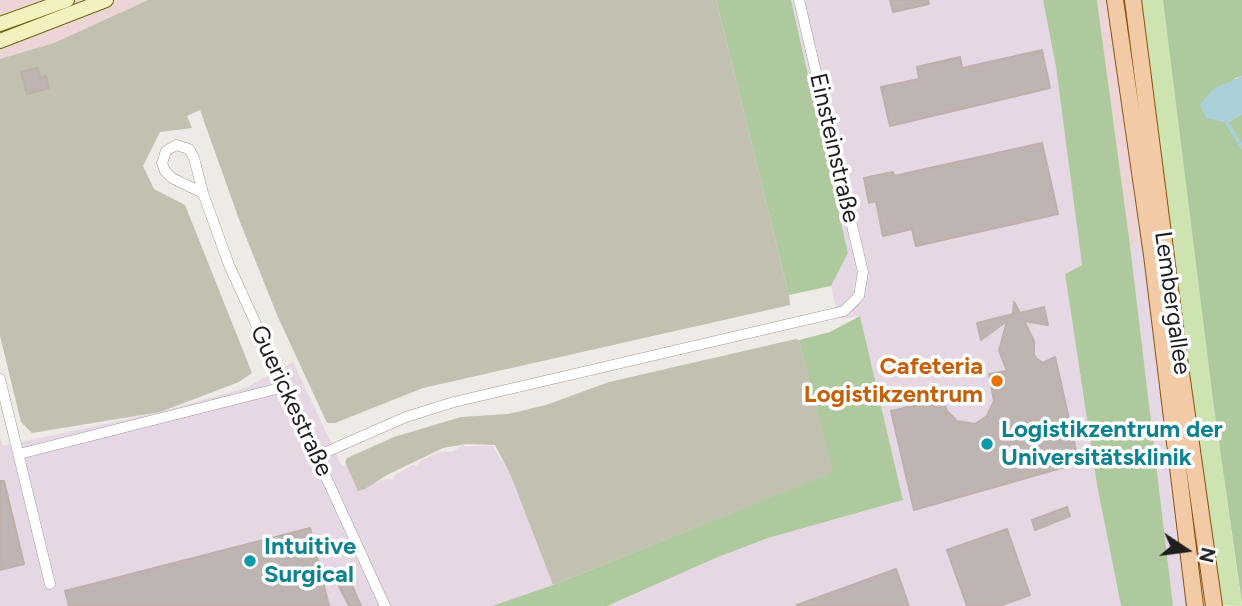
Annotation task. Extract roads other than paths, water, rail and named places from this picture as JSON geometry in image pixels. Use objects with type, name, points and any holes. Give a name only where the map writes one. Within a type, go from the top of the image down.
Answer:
[{"type":"main road","points":[[0,24],[67,0]]},
{"type":"main road","points":[[0,41],[106,0]]},
{"type":"main road","name":"Lembergallee","points":[[1115,0],[1154,268],[1195,606]]},
{"type":"main road","name":"Lembergallee","points":[[1133,0],[1214,606]]},
{"type":"street","name":"Einsteinstraße","points":[[317,456],[406,416],[454,402],[844,311],[859,296],[863,272],[799,0]]},
{"type":"street","name":"Guerickestraße","points":[[204,193],[172,178],[165,171],[162,163],[166,151],[176,145],[189,149],[194,158],[229,265],[385,606]]},
{"type":"street","points":[[0,379],[50,584]]},
{"type":"street","points":[[19,454],[284,387]]},
{"type":"water","points":[[1242,76],[1242,114],[1227,123],[1206,118],[1200,105],[1213,89]]},
{"type":"waterway","points":[[1227,123],[1242,147]]},
{"type":"place","name":"Cafeteria Logistikzentrum","points":[[997,381]]},
{"type":"place","name":"Logistikzentrum der Universitätsklinik","points":[[987,444]]},
{"type":"place","name":"Intuitive Surgical","points":[[250,561]]}]
